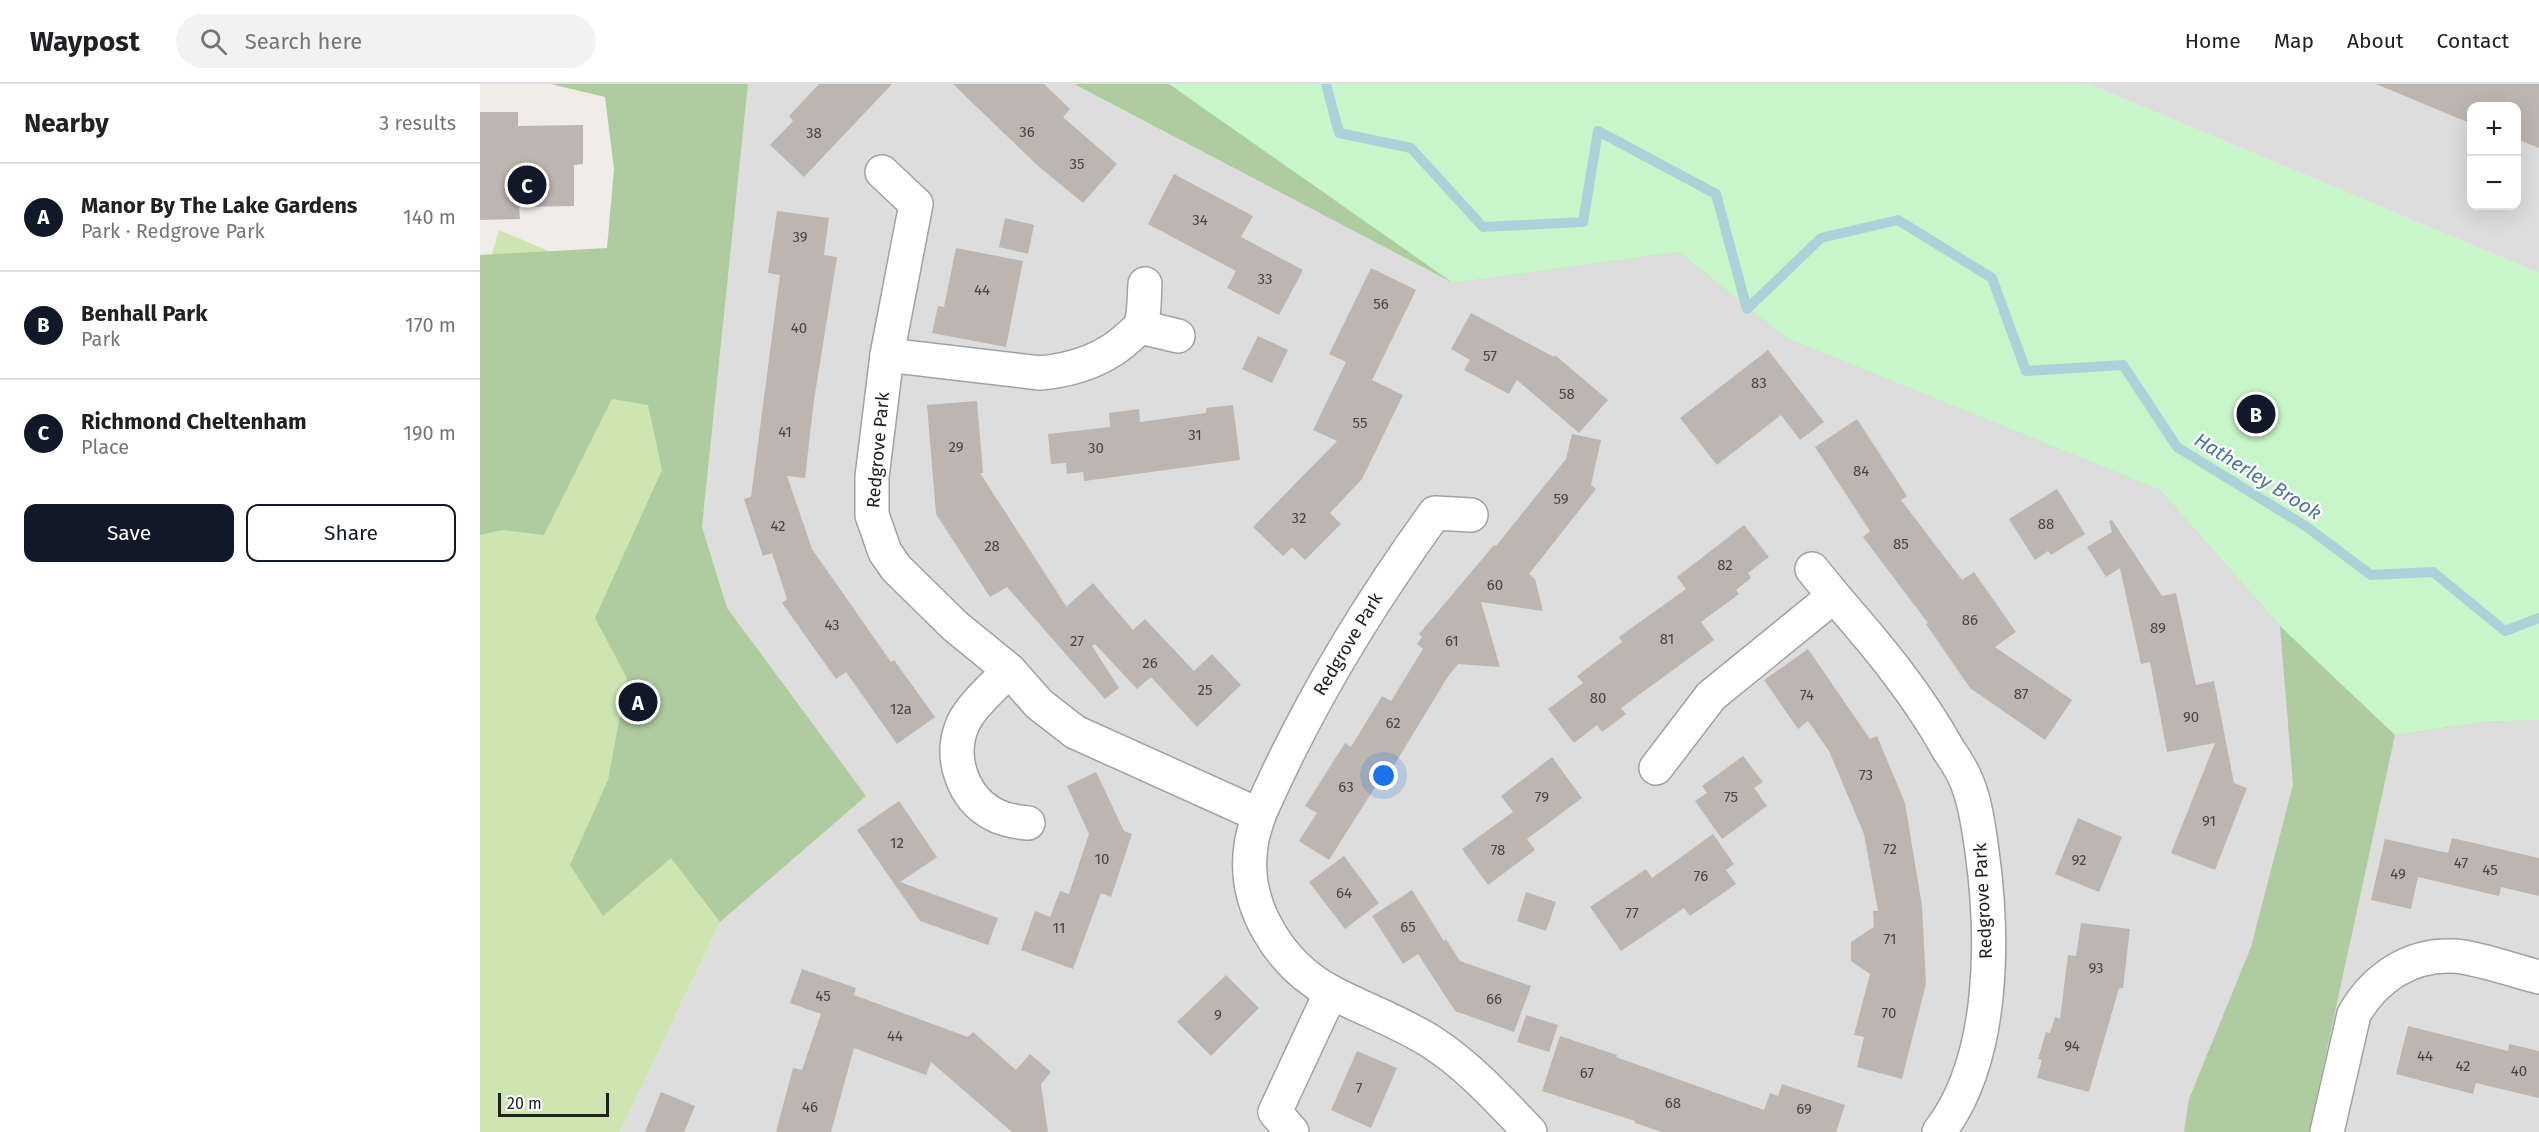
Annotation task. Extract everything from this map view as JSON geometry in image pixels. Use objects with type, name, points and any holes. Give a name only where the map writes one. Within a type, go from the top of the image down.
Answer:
[{"type":"street","name":"Redgrove Park","points":[[882,172],[916,204],[887,355],[871,496],[877,533],[885,552],[903,575],[955,626],[1009,670],[1039,704],[1075,732],[1259,815]]},
{"type":"street","points":[[887,355],[1040,373],[1059,371],[1096,360],[1120,346],[1140,327],[1145,284]]},
{"type":"street","points":[[1140,327],[1178,336]]},
{"type":"street","name":"Redgrove Park","points":[[1471,515],[1435,513],[1390,575],[1349,639],[1311,705],[1259,815],[1251,846],[1251,872],[1255,898],[1264,923],[1277,945],[1293,964],[1311,980],[1331,992],[1435,1044],[1463,1064],[1530,1132]]},
{"type":"street","name":"Redgrove Park","points":[[1812,569],[1880,650],[1941,736],[1968,784],[1979,829],[1989,924],[1982,1025],[1968,1079],[1957,1104],[1939,1132]]},
{"type":"street","points":[[1656,768],[1711,696],[1834,596]]},
{"type":"street","points":[[1009,670],[972,710],[962,727],[957,746],[958,766],[964,785],[976,801],[999,817],[1028,823]]},
{"type":"street","points":[[2327,1132],[2354,1014],[2364,998],[2389,974],[2421,959],[2432,956],[2455,956],[2539,977]]},
{"type":"street","points":[[1292,1132],[1275,1112],[1331,992]]},
{"type":"shaded area","points":[[748,84],[1074,84],[1453,283],[1679,252],[1786,338],[2160,490],[2280,626],[2484,722],[2539,720],[2539,1132],[620,1132],[720,922],[866,796],[727,608],[702,527]]},
{"type":"shaded area","points":[[2089,84],[2539,84],[2539,273]]},
{"type":"green space","points":[[551,84],[748,84],[702,527],[727,608],[866,796],[720,922],[671,858],[603,916],[570,865],[608,780],[627,678],[595,618],[662,470],[648,405],[612,399],[544,535],[502,530],[480,535],[480,255],[607,248],[614,169],[605,97]]},
{"type":"green space","points":[[1074,84],[1753,84],[2539,720],[2484,722],[2395,735],[2309,1132],[2184,1132],[2189,1099],[2251,947],[2293,785],[2280,626],[2160,490],[1786,338],[1679,252],[1453,283]]},
{"type":"green space","points":[[1169,84],[2089,84],[2539,273],[2539,720],[2484,722],[2395,735],[2280,626],[2160,490],[1786,338],[1679,252],[1453,283]]},
{"type":"green space","points":[[499,230],[575,262],[686,424],[702,527],[727,608],[866,796],[720,922],[620,1132],[480,1132],[480,296]]},
{"type":"building","points":[[819,84],[892,84],[804,177],[770,145],[793,121],[789,116]]},
{"type":"building","points":[[953,84],[1044,84],[1070,109],[1063,117],[1117,164],[1083,203],[1037,165]]},
{"type":"building","points":[[2376,84],[2539,84],[2539,148],[2521,141],[2521,102],[2467,102],[2467,122]]},
{"type":"building","points":[[480,112],[518,112],[518,126],[583,125],[583,164],[574,165],[574,206],[519,207],[520,219],[480,220]]},
{"type":"building","points":[[1174,174],[1253,216],[1241,237],[1303,270],[1279,315],[1227,288],[1236,271],[1148,224]]},
{"type":"building","points":[[777,211],[829,218],[824,255],[837,257],[814,400],[805,478],[787,476],[812,549],[891,662],[894,660],[935,717],[897,744],[846,672],[836,679],[782,603],[787,599],[772,553],[763,556],[744,499],[751,497],[780,275],[768,273]]},
{"type":"building","points":[[1005,218],[1034,225],[1028,254],[999,247]]},
{"type":"building","points":[[956,248],[1023,261],[1006,347],[932,333],[938,306],[944,307]]},
{"type":"building","points":[[1371,268],[1416,290],[1372,380],[1403,395],[1362,479],[1330,513],[1341,524],[1305,560],[1292,547],[1283,556],[1253,527],[1337,441],[1313,430],[1346,362],[1329,354]]},
{"type":"building","points":[[1471,313],[1554,357],[1555,355],[1608,400],[1579,433],[1517,380],[1509,394],[1464,370],[1470,360],[1451,349]]},
{"type":"building","points":[[1258,336],[1288,350],[1272,383],[1242,369]]},
{"type":"building","points":[[1768,350],[1824,422],[1800,440],[1781,415],[1717,465],[1680,418]]},
{"type":"building","points":[[977,401],[983,473],[980,473],[1068,609],[1067,606],[1093,583],[1133,630],[1145,619],[1194,671],[1212,654],[1241,685],[1197,727],[1151,677],[1137,689],[1095,644],[1092,646],[1119,688],[1105,699],[1007,587],[990,597],[936,514],[927,405]]},
{"type":"building","points":[[1233,405],[1240,460],[1084,481],[1083,472],[1067,474],[1066,463],[1051,464],[1048,434],[1110,427],[1109,413],[1139,409],[1140,422],[1206,413],[1206,408]]},
{"type":"building","points":[[1857,419],[1907,496],[1901,500],[1962,580],[1974,572],[2016,632],[1995,647],[2072,700],[2045,740],[1970,688],[1926,624],[1928,623],[1863,537],[1870,531],[1815,447]]},
{"type":"building","points":[[1572,434],[1601,440],[1591,485],[1596,489],[1529,574],[1535,579],[1543,611],[1481,602],[1500,667],[1458,664],[1447,678],[1393,767],[1389,765],[1329,860],[1299,841],[1317,813],[1305,806],[1345,743],[1351,747],[1382,696],[1391,701],[1423,649],[1417,644],[1422,637],[1419,634],[1494,545],[1496,546],[1566,459]]},
{"type":"building","points":[[2057,489],[2085,534],[2051,555],[2048,551],[2035,560],[2009,519]]},
{"type":"building","points":[[2112,520],[2162,596],[2176,593],[2196,685],[2214,681],[2234,783],[2247,788],[2215,870],[2171,853],[2215,743],[2167,752],[2150,662],[2141,664],[2120,568],[2106,577],[2087,547],[2112,532],[2109,521]]},
{"type":"building","points":[[1744,525],[1769,557],[1748,573],[1751,578],[1736,590],[1739,594],[1701,622],[1714,640],[1621,708],[1626,714],[1602,732],[1597,725],[1574,743],[1548,709],[1583,683],[1577,676],[1622,642],[1619,637],[1686,589],[1677,577]]},
{"type":"building","points":[[1808,649],[1870,739],[1877,736],[1905,803],[1922,906],[1926,984],[1902,1079],[1857,1067],[1864,1037],[1854,1035],[1870,974],[1851,961],[1851,942],[1874,927],[1873,911],[1878,911],[1864,834],[1829,751],[1808,721],[1798,729],[1764,680]]},
{"type":"building","points":[[1743,756],[1763,782],[1754,788],[1767,806],[1722,839],[1695,801],[1707,793],[1702,786]]},
{"type":"building","points":[[1552,757],[1582,798],[1527,839],[1535,850],[1488,885],[1462,849],[1513,812],[1501,796]]},
{"type":"building","points":[[1096,772],[1124,831],[1132,834],[1111,897],[1101,893],[1073,969],[1021,950],[1035,911],[1050,917],[1060,891],[1069,894],[1089,834],[1067,786]]},
{"type":"building","points":[[899,801],[937,857],[900,882],[998,918],[988,945],[920,921],[857,830]]},
{"type":"building","points":[[2078,818],[2122,837],[2099,892],[2055,874]]},
{"type":"building","points":[[1713,834],[1734,864],[1726,870],[1736,884],[1690,916],[1684,908],[1621,951],[1590,907],[1646,869],[1652,878]]},
{"type":"building","points":[[2452,838],[2539,858],[2539,896],[2501,887],[2499,896],[2418,877],[2411,909],[2371,900],[2385,839],[2448,853]]},
{"type":"building","points":[[1344,856],[1379,903],[1345,929],[1309,882]]},
{"type":"building","points":[[1412,890],[1444,941],[1446,939],[1460,961],[1531,986],[1514,1032],[1455,1011],[1418,954],[1403,964],[1372,916]]},
{"type":"building","points":[[1526,892],[1556,902],[1546,931],[1517,921]]},
{"type":"building","points":[[2081,923],[2130,929],[2123,988],[2119,988],[2089,1092],[2037,1078],[2042,1060],[2038,1059],[2046,1032],[2050,1033],[2055,1017],[2060,1019],[2068,955],[2076,956]]},
{"type":"building","points":[[802,969],[856,988],[854,995],[968,1037],[973,1032],[1016,1070],[1030,1054],[1051,1072],[1041,1084],[1048,1132],[1012,1132],[931,1062],[926,1075],[854,1048],[831,1132],[776,1132],[793,1068],[802,1070],[821,1014],[790,1003]]},
{"type":"building","points":[[1226,975],[1259,1008],[1211,1056],[1177,1022]]},
{"type":"building","points":[[1526,1015],[1558,1025],[1549,1052],[1517,1042]]},
{"type":"building","points":[[2408,1026],[2508,1051],[2509,1044],[2539,1051],[2539,1098],[2476,1083],[2473,1094],[2396,1074]]},
{"type":"building","points":[[1560,1036],[1764,1110],[1770,1093],[1778,1096],[1782,1084],[1845,1105],[1836,1132],[1662,1132],[1542,1091]]},
{"type":"building","points":[[1357,1051],[1397,1068],[1371,1128],[1331,1110]]},
{"type":"building","points":[[661,1092],[695,1106],[684,1132],[645,1132]]},
{"type":"waterway","name":"Hatherley Brook","points":[[1326,84],[1339,133],[1411,148],[1483,227],[1583,222],[1598,131],[1716,194],[1747,309],[1821,238],[1898,220],[1992,278],[2026,371],[2123,365],[2177,447],[2307,527],[2371,575],[2433,572],[2505,631],[2539,618]]},
{"type":"place","name":"Richmond Cheltenham","points":[[527,185]]},
{"type":"place","name":"Benhall Park","points":[[2256,414]]},
{"type":"place","name":"Manor By The Lake Gardens","points":[[638,702]]}]
